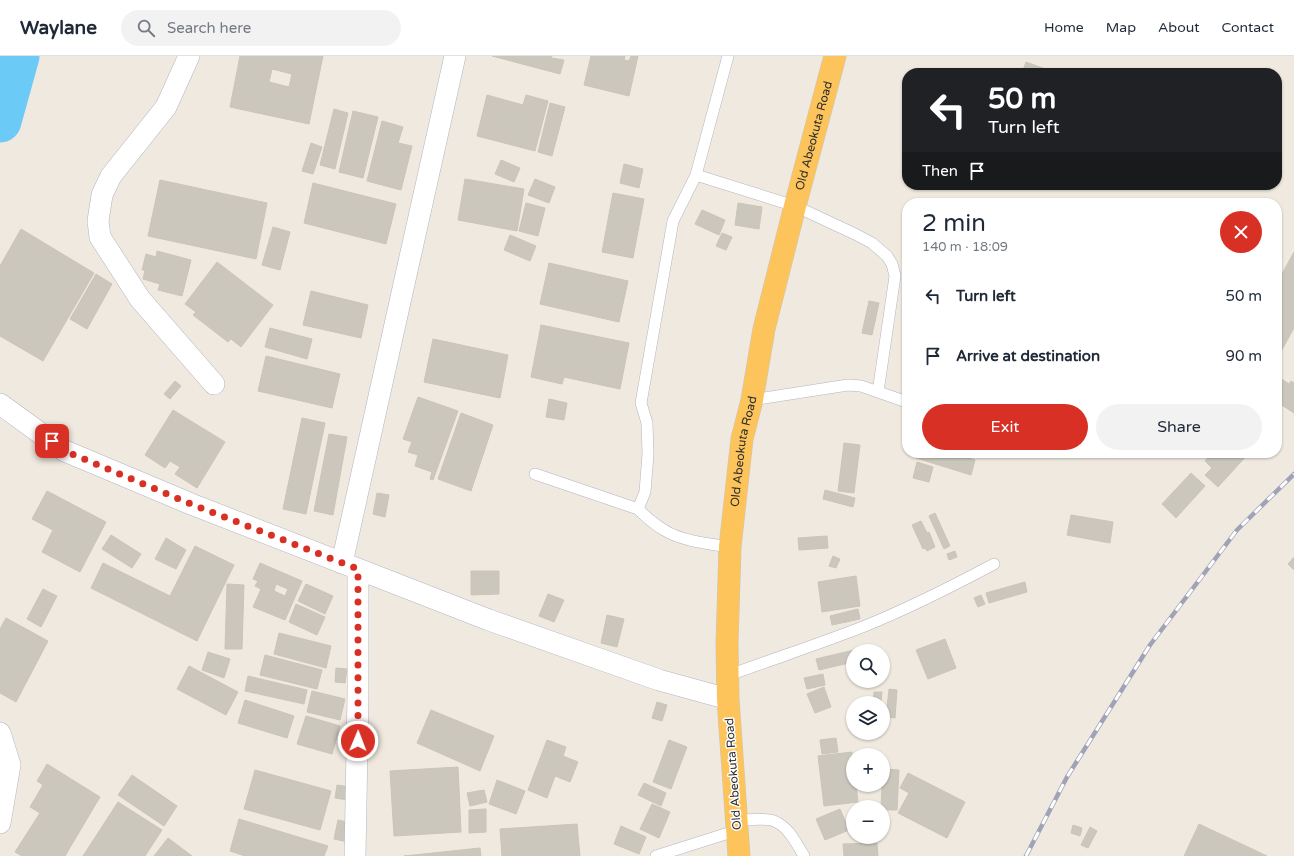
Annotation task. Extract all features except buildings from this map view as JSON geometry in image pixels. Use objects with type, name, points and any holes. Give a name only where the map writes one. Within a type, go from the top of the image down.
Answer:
[{"type":"highway","name":"Old Abeokuta Road","points":[[740,856],[728,699],[727,644],[730,547],[742,440],[752,400],[764,329],[833,56]]},
{"type":"street","points":[[189,56],[166,107],[111,176],[102,196],[98,220],[100,237],[140,298],[214,384]]},
{"type":"street","points":[[355,856],[358,695],[350,566],[402,292],[455,56]]},
{"type":"street","points":[[0,404],[65,451],[191,504],[489,620],[659,680],[728,699]]},
{"type":"street","points":[[0,734],[10,765],[0,823]]},
{"type":"lane","points":[[638,509],[645,492],[648,454],[647,423],[641,403],[673,220],[696,175],[728,56]]},
{"type":"lane","points":[[696,175],[795,206],[872,243],[887,256],[892,264],[895,276],[878,392]]},
{"type":"lane","points":[[752,400],[848,385],[862,386],[902,400]]},
{"type":"lane","points":[[535,474],[638,509],[666,531],[694,541],[730,547]]},
{"type":"lane","points":[[727,676],[865,626],[949,588],[994,564]]},
{"type":"lane","points":[[656,856],[737,825],[773,820],[784,827],[793,837],[804,856]]},
{"type":"waterway","points":[[0,121],[18,56]]},
{"type":"railway","points":[[1026,856],[1067,777],[1150,645],[1237,530],[1294,474]]},
{"type":"route","points":[[52,441],[65,451],[191,504],[358,569],[358,741]]}]
